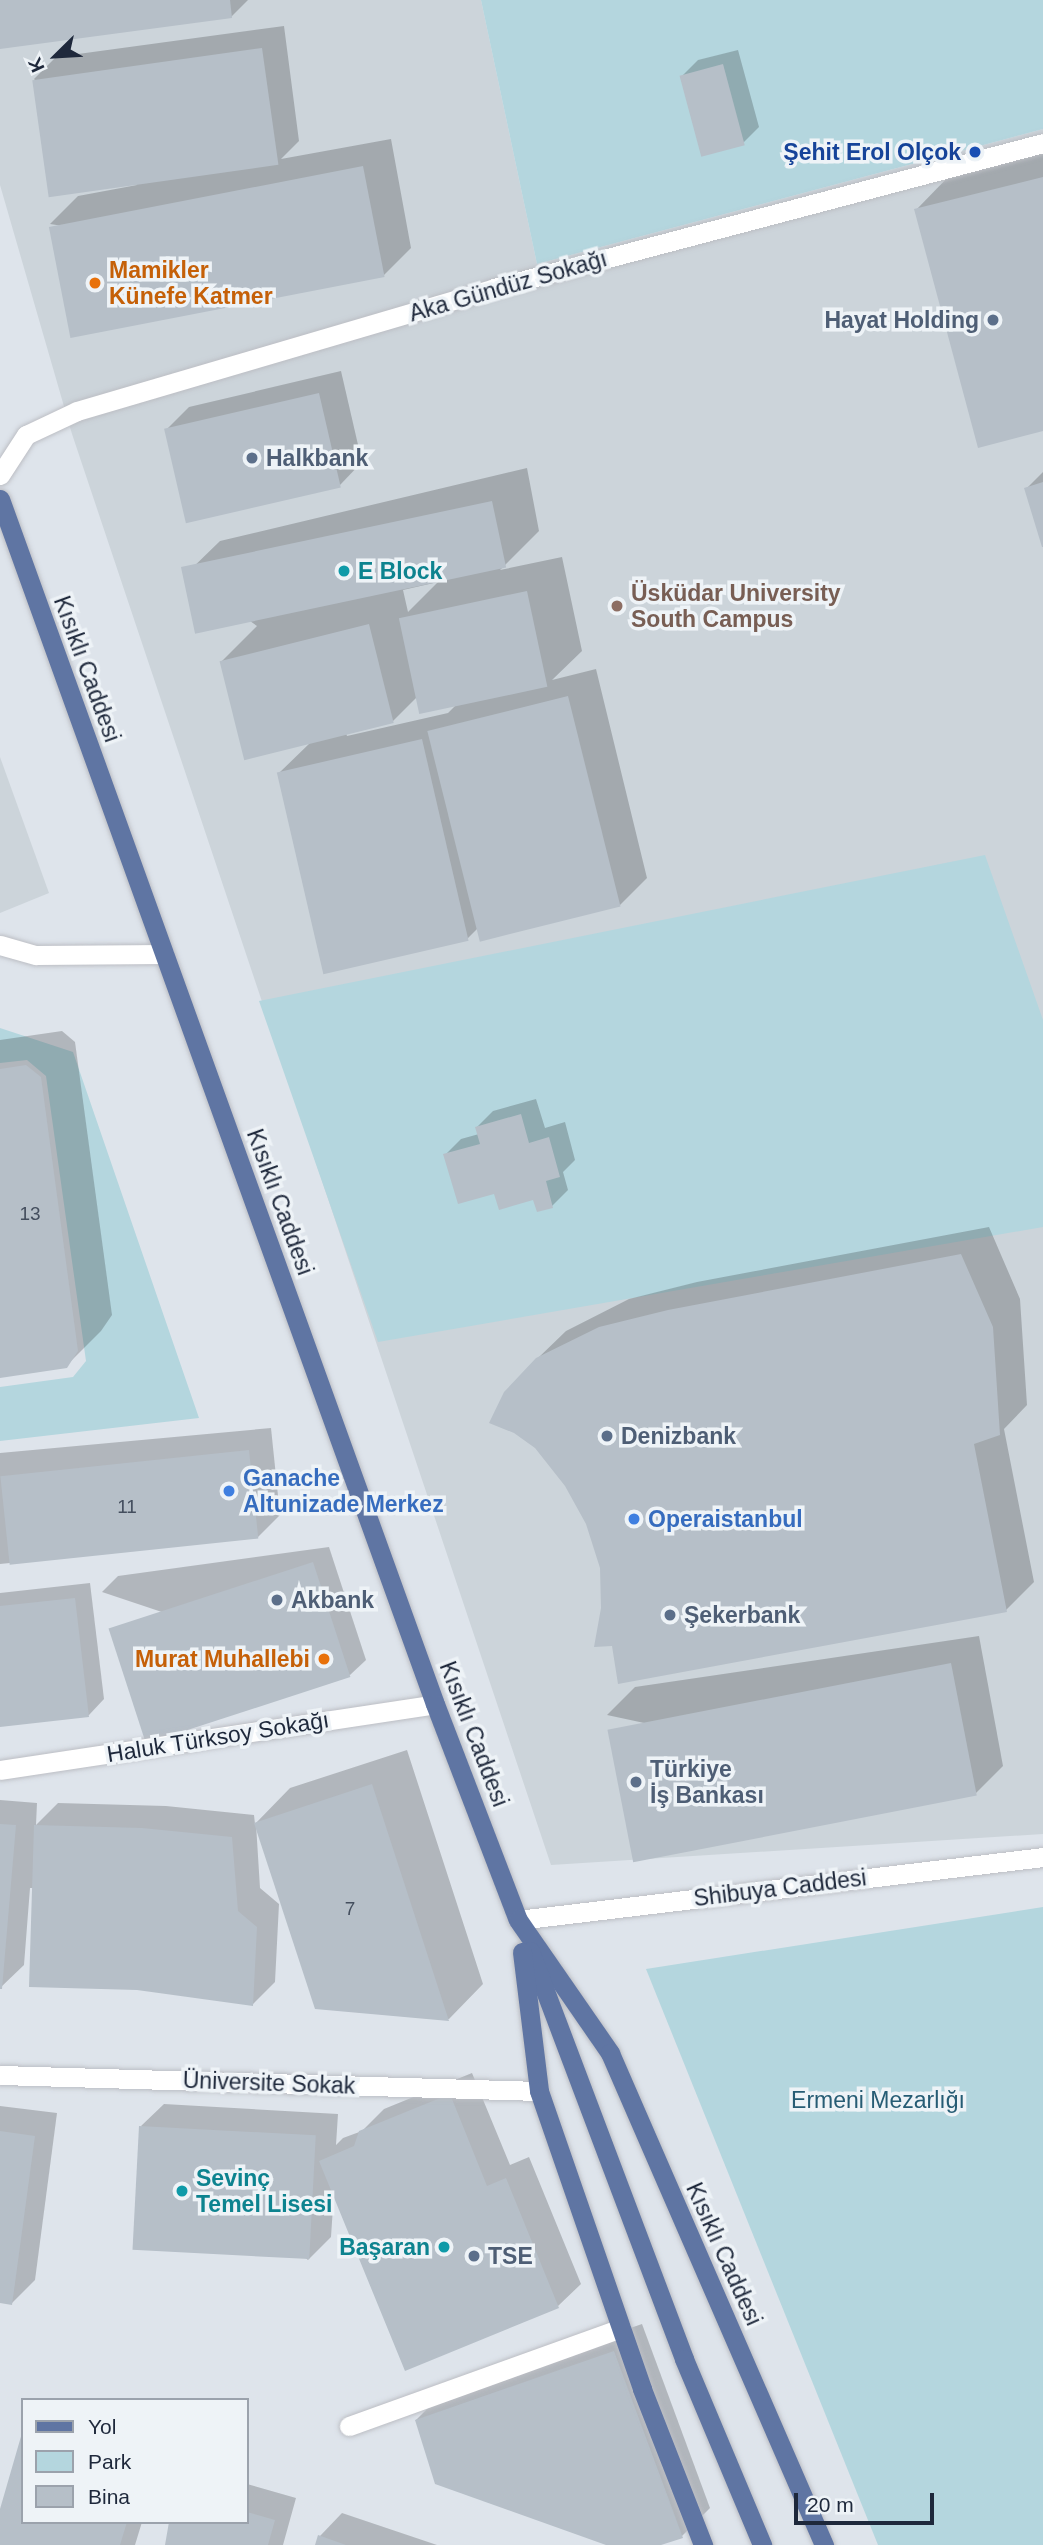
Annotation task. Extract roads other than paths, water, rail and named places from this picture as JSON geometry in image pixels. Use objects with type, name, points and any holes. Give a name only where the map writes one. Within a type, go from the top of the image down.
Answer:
[{"type":"main road","name":"Kısıklı Caddesi","points":[[0,499],[435,1704],[518,1920],[610,2053],[824,2545]]},
{"type":"main road","name":"Kısıklı Caddesi","points":[[518,1920],[539,2091],[621,2329],[703,2545]]},
{"type":"main road","points":[[518,1920],[684,2359],[762,2545]]},
{"type":"street","name":"Aka Gündüz Sokağı","points":[[0,475],[26,435],[78,411],[494,288],[1043,143]]},
{"type":"street","points":[[0,945],[36,955],[164,954]]},
{"type":"street","name":"Haluk Türksoy Sokağı","points":[[0,1770],[435,1704]]},
{"type":"street","name":"Shibuya Caddesi","points":[[518,1920],[1043,1857]]},
{"type":"street","name":"Üniversite Sokak","points":[[0,2075],[539,2091]]},
{"type":"street","points":[[349,2426],[621,2329]]},
{"type":"place","name":"Şehit Erol Olçok","points":[[975,152]]},
{"type":"place","name":"Mamikler Künefe Katmer","points":[[95,283]]},
{"type":"place","name":"Hayat Holding","points":[[993,320]]},
{"type":"place","name":"Halkbank","points":[[252,458]]},
{"type":"place","name":"E Block","points":[[344,571]]},
{"type":"place","name":"Üsküdar University South Campus","points":[[617,606]]},
{"type":"place","name":"Denizbank","points":[[607,1436]]},
{"type":"place","name":"Ganache Altunizade Merkez","points":[[229,1491]]},
{"type":"place","name":"Operaistanbul","points":[[634,1519]]},
{"type":"place","name":"Akbank","points":[[277,1600]]},
{"type":"place","name":"Şekerbank","points":[[670,1615]]},
{"type":"place","name":"Murat Muhallebi","points":[[324,1659]]},
{"type":"place","name":"Türkiye İş Bankası","points":[[636,1782]]},
{"type":"place","name":"Sevinç Temel Lisesi","points":[[182,2191]]},
{"type":"place","name":"Başaran","points":[[444,2247]]},
{"type":"place","name":"TSE","points":[[474,2256]]},
{"type":"park label","name":"Ermeni Mezarlığı","points":[[878,2100]]}]
